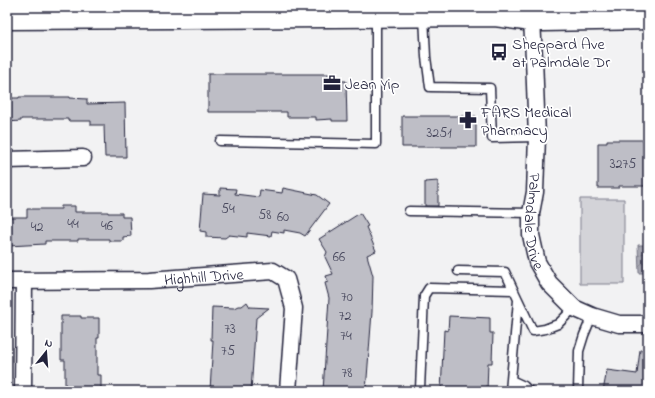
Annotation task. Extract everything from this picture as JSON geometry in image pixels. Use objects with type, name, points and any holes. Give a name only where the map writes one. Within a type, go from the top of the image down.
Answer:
[{"type":"main road","points":[[7,18],[229,12],[376,16],[494,11],[540,18],[648,18]]},
{"type":"street","name":"Palmdale Drive","points":[[540,18],[534,58],[537,137],[535,192],[531,213],[531,235],[537,262],[549,283],[574,308],[592,316],[619,324],[648,324]]},
{"type":"street","points":[[7,160],[83,158]]},
{"type":"street","name":"Highhill Drive","points":[[7,281],[149,280],[273,271],[286,279],[294,308],[288,391]]},
{"type":"street","points":[[23,391],[24,281]]},
{"type":"lane","points":[[437,13],[426,57],[430,87],[490,88],[492,138],[537,137]]},
{"type":"lane","points":[[220,141],[376,144],[376,16]]},
{"type":"lane","points":[[409,211],[531,213]]},
{"type":"lane","points":[[458,271],[505,272],[533,332],[558,324],[574,308]]},
{"type":"lane","points":[[420,389],[424,296],[429,288],[514,290]]},
{"type":"lane","points":[[510,391],[518,300]]},
{"type":"lane","points":[[578,391],[580,351],[584,335],[592,316]]},
{"type":"lane","points":[[511,380],[524,386],[529,391]]},
{"type":"shaded area","points":[[580,199],[624,199],[624,284],[580,284]]},
{"type":"water","points":[[638,245],[648,245],[648,273],[639,273]]},
{"type":"building","points":[[208,74],[332,74],[332,81],[346,81],[347,121],[332,121],[332,119],[316,120],[316,117],[287,117],[287,112],[208,112]]},
{"type":"building","points":[[70,97],[87,99],[87,104],[125,103],[126,157],[105,157],[104,125],[91,125],[91,121],[68,121],[68,119],[21,119],[21,121],[7,122],[7,98]]},
{"type":"building","points":[[402,116],[476,116],[476,147],[402,147]]},
{"type":"building","points":[[607,140],[648,140],[648,186],[598,188],[598,143],[607,143]]},
{"type":"building","points":[[438,181],[438,206],[425,206],[425,182]]},
{"type":"building","points":[[220,188],[236,189],[235,194],[259,197],[260,190],[282,193],[283,188],[317,195],[329,204],[305,236],[300,233],[284,230],[284,233],[272,231],[271,236],[247,233],[247,237],[229,235],[225,238],[206,237],[206,232],[200,231],[203,194],[220,195]]},
{"type":"building","points":[[61,206],[75,206],[75,212],[122,213],[122,217],[130,217],[131,236],[123,237],[123,241],[109,241],[109,239],[78,239],[78,241],[45,241],[45,244],[8,246],[8,217],[27,217],[27,209],[61,209]]},
{"type":"building","points":[[360,213],[368,226],[366,227],[376,251],[367,255],[373,276],[366,391],[323,391],[329,298],[325,283],[328,282],[326,276],[333,274],[325,257],[327,252],[319,239]]},
{"type":"building","points":[[247,302],[250,307],[269,308],[256,318],[251,391],[210,391],[213,340],[211,340],[212,307],[234,308],[242,306]]},
{"type":"building","points":[[61,316],[99,318],[99,338],[97,338],[97,375],[101,375],[101,390],[65,391],[65,360],[61,360]]},
{"type":"building","points":[[449,316],[490,318],[490,333],[493,333],[492,363],[488,363],[487,391],[441,391],[444,330],[448,331]]},
{"type":"building","points":[[640,350],[648,350],[648,391],[603,391],[607,370],[637,374]]},
{"type":"place","name":"Sheppard Ave at Palmdale Dr","points":[[499,52]]},
{"type":"place","name":"Jean Yip","points":[[332,83]]},
{"type":"place","name":"FARS Medical Pharmacy","points":[[468,120]]}]
